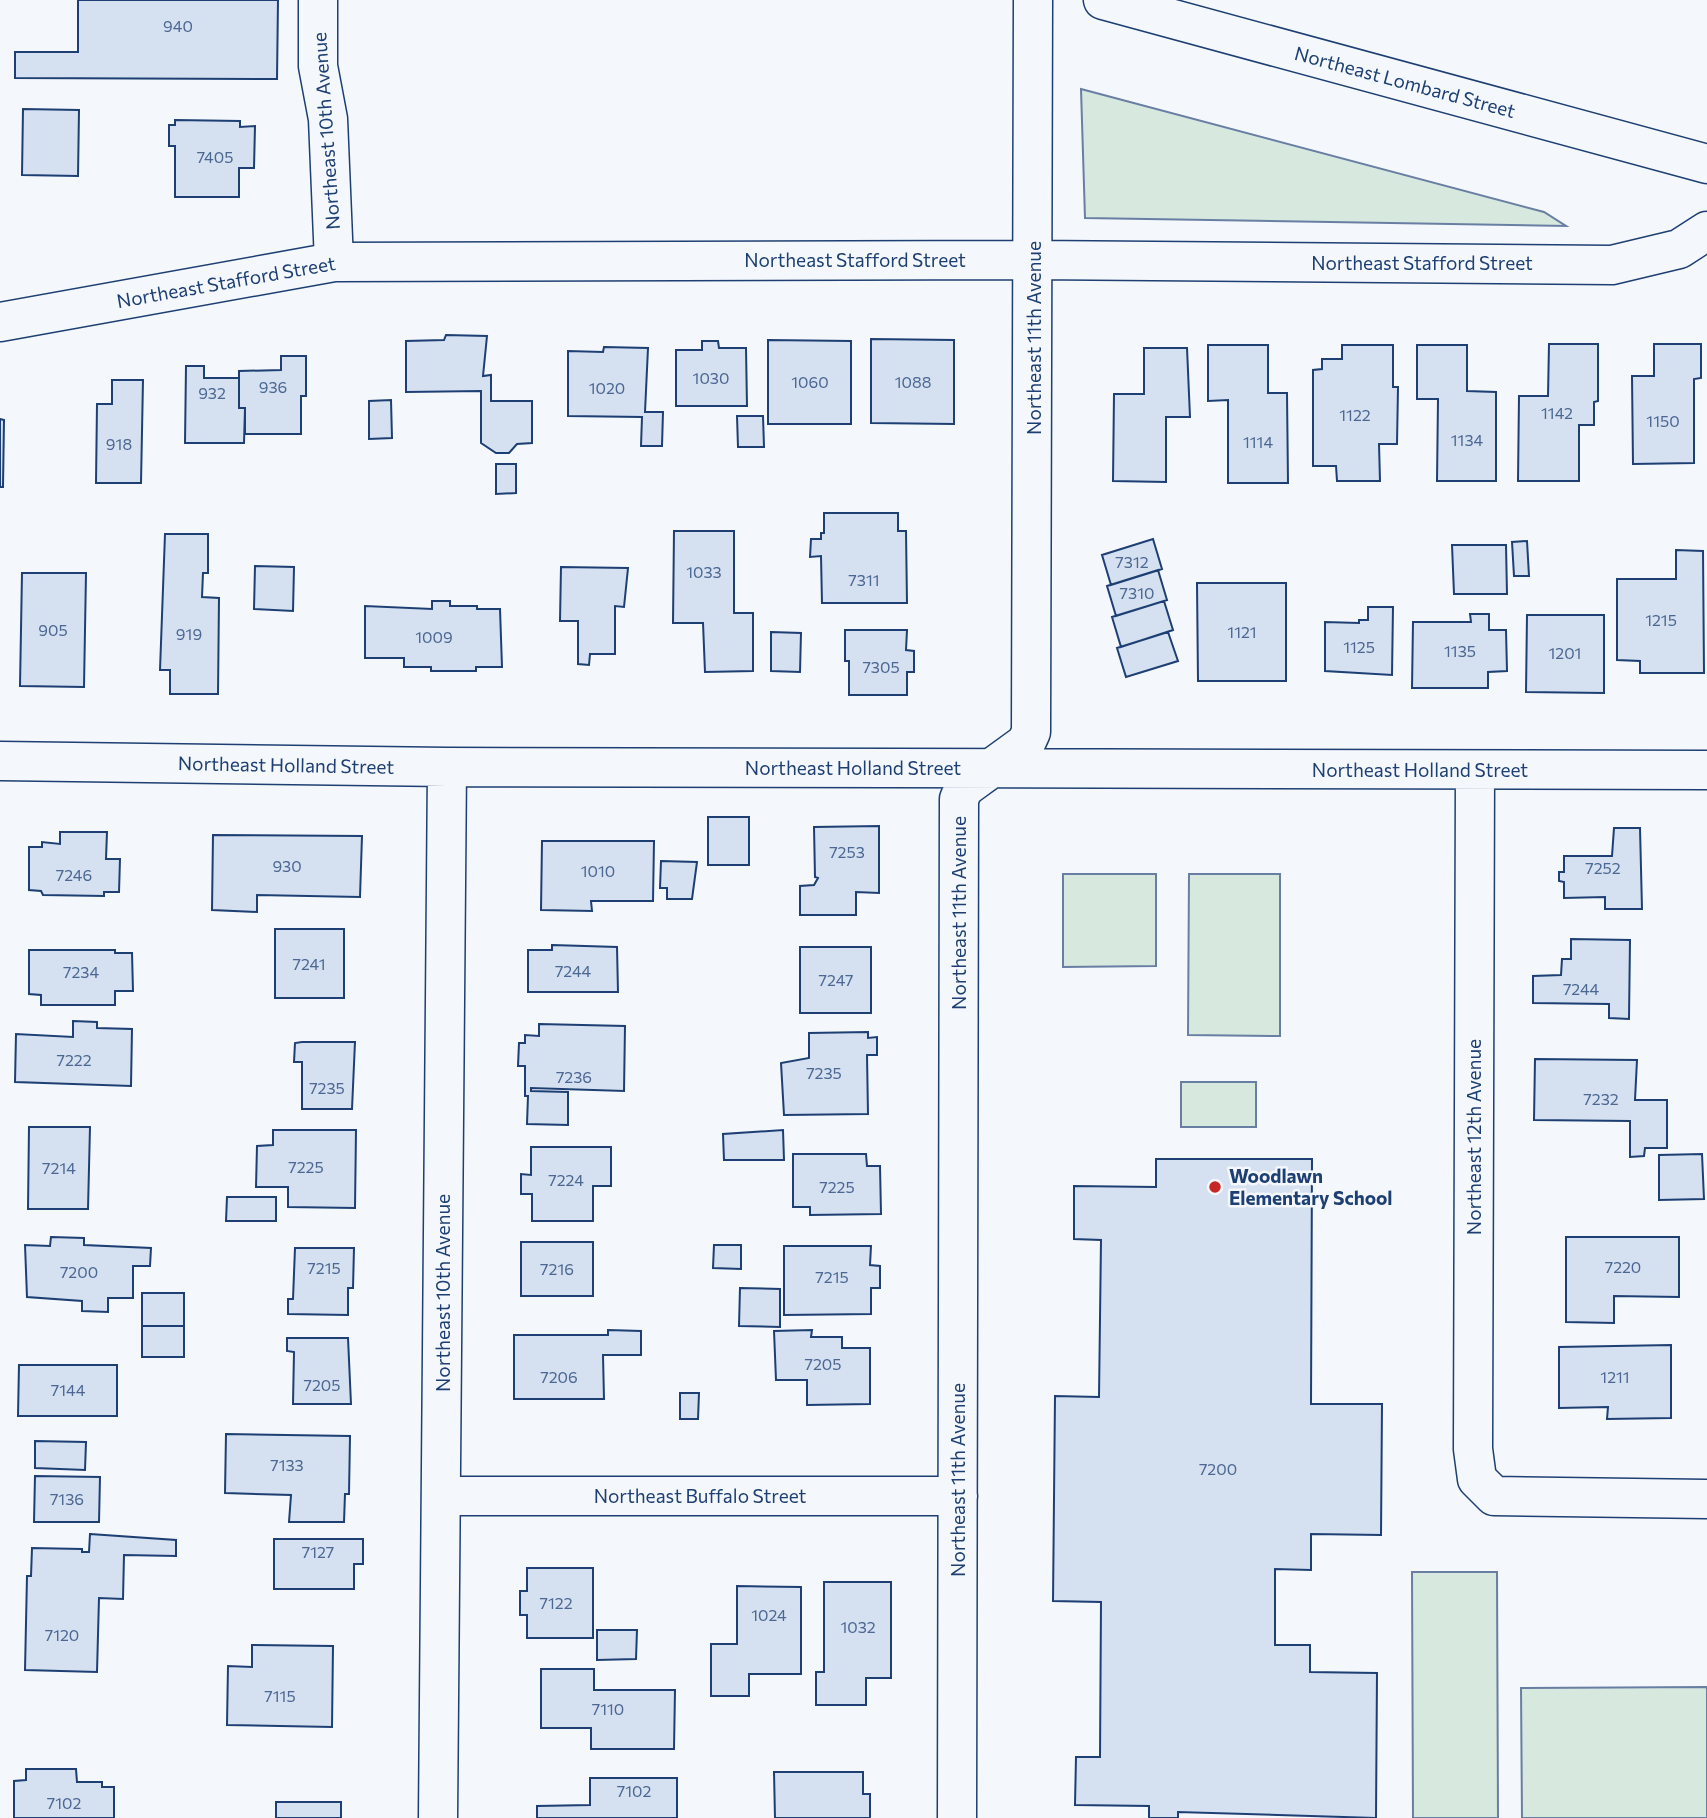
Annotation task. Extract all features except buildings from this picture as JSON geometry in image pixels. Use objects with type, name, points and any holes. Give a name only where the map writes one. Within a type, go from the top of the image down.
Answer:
[{"type":"street","name":"Northeast 10th Avenue","points":[[318,0],[318,66],[328,119],[334,262]]},
{"type":"street","name":"Northeast 11th Avenue","points":[[957,1818],[959,799],[964,788],[1027,743],[1031,732],[1033,0]]},
{"type":"street","name":"Northeast Lombard Street","points":[[1103,0],[1707,164]]},
{"type":"street","name":"Northeast Stafford Street","points":[[0,322],[334,262],[1034,260],[1612,265],[1679,249],[1707,231]]},
{"type":"street","name":"Northeast Holland Street","points":[[0,761],[447,767],[1707,771]]},
{"type":"street","name":"Northeast 10th Avenue","points":[[438,1818],[447,767]]},
{"type":"street","name":"Northeast 12th Avenue","points":[[1475,770],[1473,1449],[1477,1479],[1494,1496],[1707,1499]]},
{"type":"street","name":"Northeast Buffalo Street","points":[[441,1496],[958,1496]]},
{"type":"shaded area","points":[[1081,89],[1544,212],[1566,226],[1085,218]]},
{"type":"shaded area","points":[[1063,874],[1156,874],[1156,966],[1063,967]]},
{"type":"shaded area","points":[[1189,874],[1280,874],[1280,1036],[1188,1035]]},
{"type":"shaded area","points":[[1181,1082],[1256,1082],[1256,1127],[1181,1127]]},
{"type":"shaded area","points":[[1412,1572],[1497,1572],[1498,1818],[1413,1818]]},
{"type":"shaded area","points":[[1707,1687],[1707,1818],[1522,1818],[1521,1688]]},
{"type":"place","name":"Woodlawn Elementary School","points":[[1215,1187]]}]
